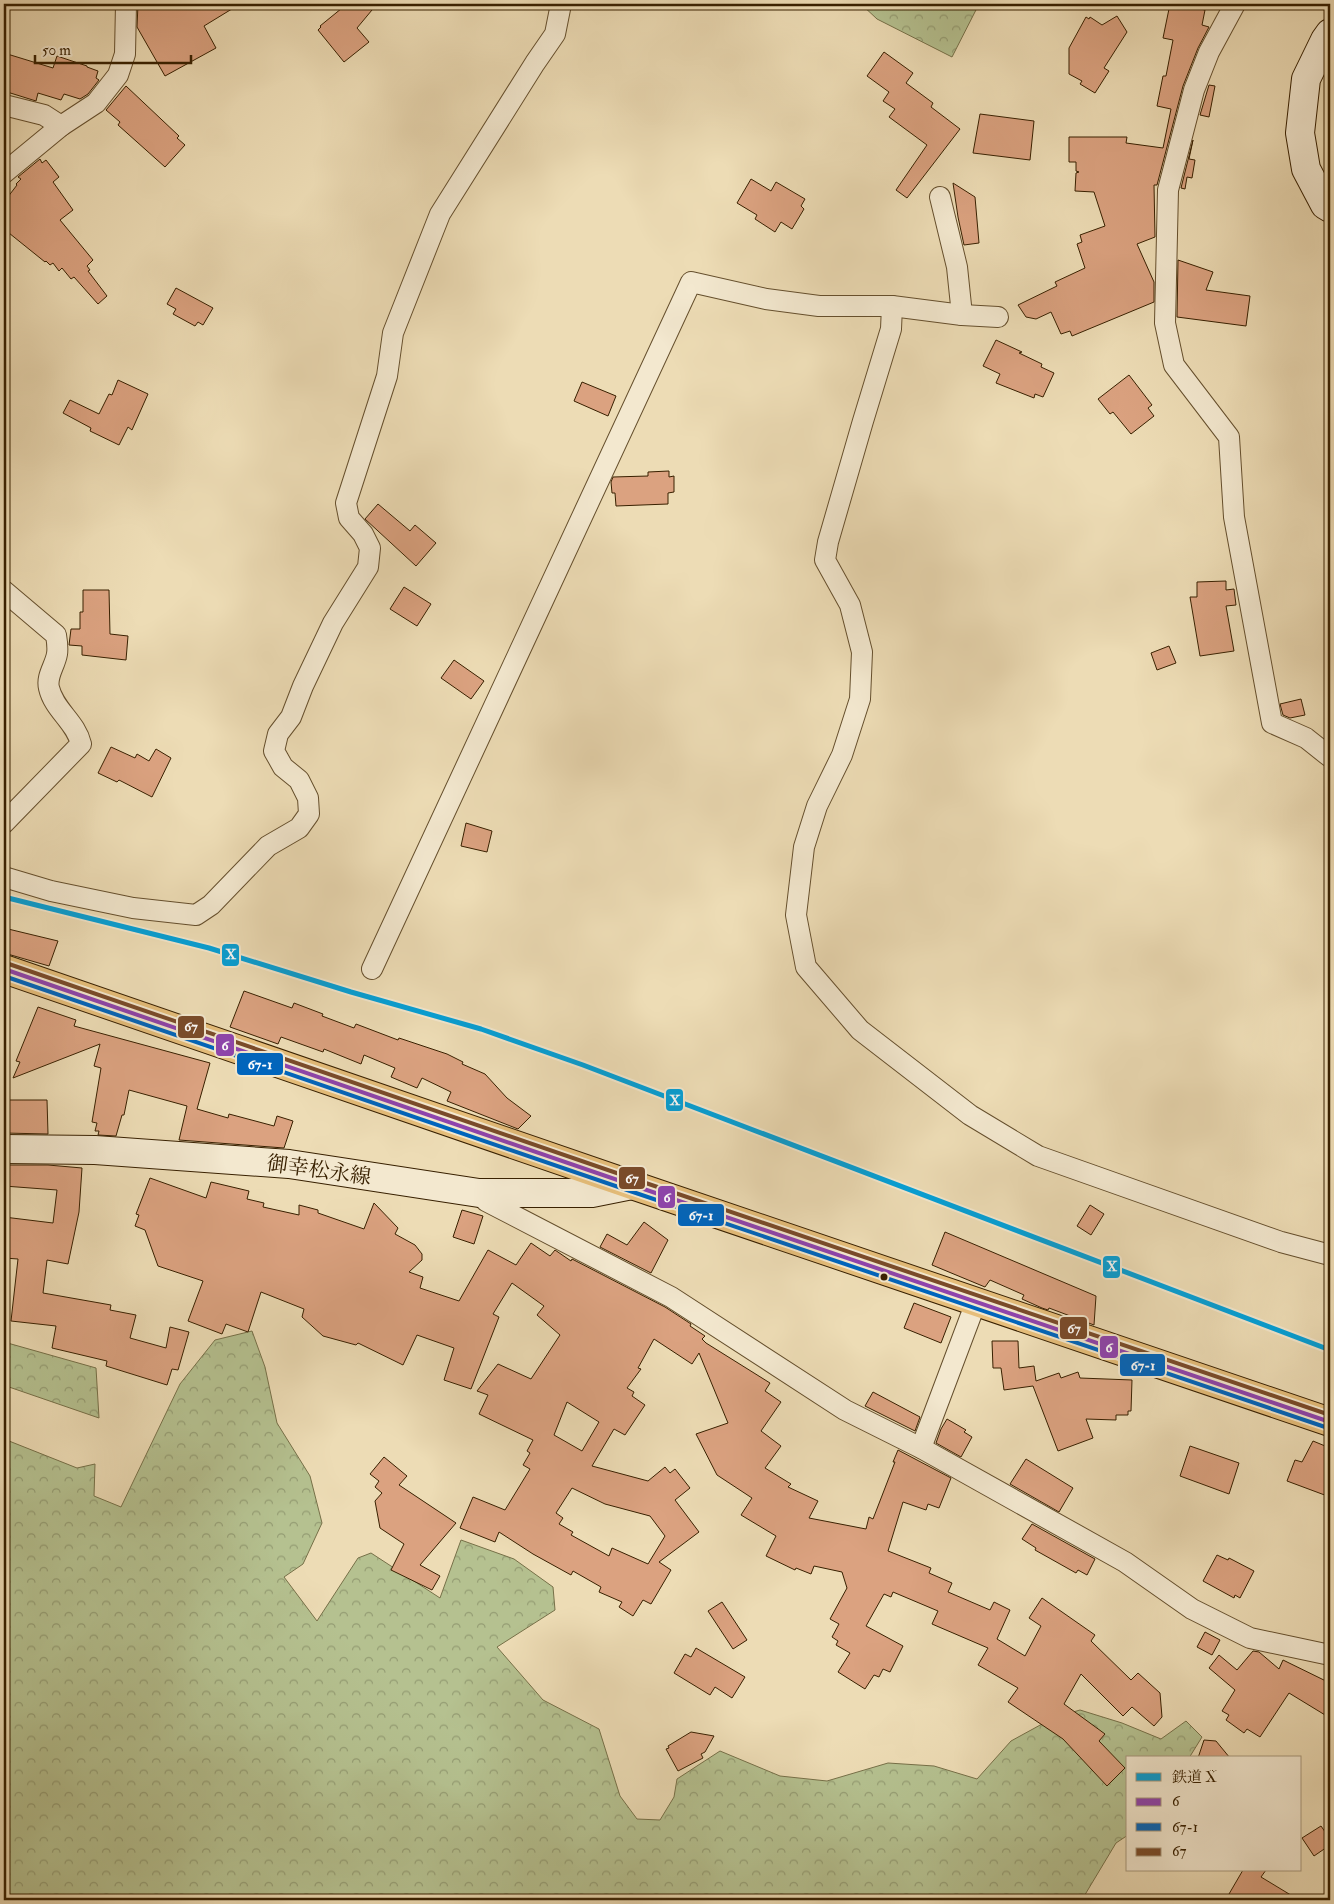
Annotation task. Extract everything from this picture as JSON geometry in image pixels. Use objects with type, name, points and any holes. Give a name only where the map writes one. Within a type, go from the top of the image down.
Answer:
[{"type":"main road","points":[[1330,33],[1306,79],[1300,133],[1306,169],[1325,204],[1330,208]]},
{"type":"main road","points":[[4,969],[1330,1422]]},
{"type":"main road","name":"御幸松永線","points":[[4,1149],[95,1150],[289,1164],[479,1193],[592,1193],[632,1185]]},
{"type":"street","points":[[4,173],[61,126],[96,103],[118,76],[125,54],[126,4]]},
{"type":"street","points":[[4,877],[51,891],[133,908],[196,915],[211,905],[268,846],[299,828],[309,814],[308,798],[299,780],[283,767],[274,751],[278,734],[292,717],[303,686],[333,624],[368,567],[370,548],[363,534],[349,518],[346,503],[387,376],[393,332],[444,204],[544,48],[556,34],[561,4]]},
{"type":"street","points":[[1235,4],[1209,52],[1194,90],[1168,190],[1164,323],[1174,365],[1229,436],[1234,517],[1272,723],[1306,738],[1330,757]]},
{"type":"street","points":[[4,105],[44,114],[61,126]]},
{"type":"street","points":[[940,197],[957,267],[962,315]]},
{"type":"street","points":[[372,970],[691,282],[766,299],[819,306],[892,306],[962,315],[998,317]]},
{"type":"street","points":[[892,306],[891,329],[862,421],[828,542],[825,560],[850,605],[862,652],[860,699],[842,755],[817,806],[804,847],[796,916],[806,967],[860,1030],[970,1115],[1038,1156],[1281,1242],[1330,1255]]},
{"type":"street","points":[[4,591],[56,635],[58,652],[48,680],[49,689],[54,702],[79,735],[80,744],[4,823]]},
{"type":"street","points":[[479,1193],[486,1201],[670,1297],[845,1410],[921,1448],[1125,1562],[1192,1609],[1250,1638],[1330,1655]]},
{"type":"street","points":[[921,1448],[976,1302]]},
{"type":"green space","points":[[861,4],[979,4],[952,57],[877,19]]},
{"type":"green space","points":[[252,1331],[265,1367],[277,1423],[310,1476],[322,1523],[303,1564],[284,1577],[317,1621],[358,1558],[371,1553],[440,1598],[461,1540],[514,1559],[553,1587],[555,1610],[497,1647],[543,1700],[599,1729],[620,1796],[637,1819],[660,1820],[674,1797],[677,1779],[720,1751],[780,1776],[827,1781],[888,1763],[934,1766],[977,1779],[1011,1741],[1053,1718],[1080,1710],[1122,1723],[1161,1739],[1186,1721],[1202,1737],[1190,1756],[1126,1756],[1126,1836],[1116,1843],[1083,1898],[1085,1900],[4,1900],[4,1439],[77,1468],[95,1464],[94,1496],[121,1507],[180,1384],[215,1340]]},
{"type":"green space","points":[[4,1342],[96,1368],[99,1418],[9,1387],[4,1393]]},
{"type":"building","points":[[138,4],[240,4],[204,26],[216,48],[165,76],[137,27]]},
{"type":"building","points":[[347,4],[377,4],[357,28],[369,42],[344,62],[318,30],[320,26]]},
{"type":"building","points":[[1170,4],[1186,4],[1186,6],[1205,10],[1202,25],[1209,27],[1198,48],[1183,86],[1157,185],[1154,185],[1155,237],[1137,244],[1154,282],[1154,302],[1072,336],[1070,331],[1061,334],[1051,312],[1036,319],[1026,317],[1018,305],[1057,286],[1055,282],[1085,268],[1077,244],[1082,242],[1080,235],[1105,226],[1094,192],[1075,191],[1076,173],[1079,172],[1076,171],[1076,162],[1069,162],[1069,137],[1127,137],[1126,143],[1163,148],[1171,109],[1157,106],[1163,76],[1166,76],[1173,40],[1163,38]]},
{"type":"building","points":[[1117,16],[1127,32],[1104,68],[1109,71],[1095,93],[1080,84],[1082,81],[1069,74],[1069,48],[1086,17],[1089,19],[1090,17],[1102,25]]},
{"type":"building","points":[[884,52],[913,73],[906,83],[933,103],[931,107],[960,129],[907,198],[896,190],[927,145],[889,117],[895,109],[883,101],[889,92],[867,76]]},
{"type":"building","points":[[4,53],[53,68],[57,56],[98,71],[96,78],[99,80],[88,94],[80,99],[64,94],[61,100],[38,93],[36,101],[4,91]]},
{"type":"building","points":[[1209,85],[1215,86],[1209,117],[1200,115]]},
{"type":"building","points":[[126,86],[179,136],[177,138],[185,145],[165,167],[118,125],[120,122],[106,110]]},
{"type":"building","points":[[980,114],[1034,121],[1030,160],[973,153]]},
{"type":"building","points":[[1193,140],[1189,159],[1195,160],[1192,178],[1187,177],[1185,189],[1181,188]]},
{"type":"building","points":[[40,159],[42,163],[46,160],[59,177],[53,182],[73,210],[60,220],[93,260],[87,266],[90,270],[88,271],[107,296],[98,304],[74,277],[71,279],[62,268],[59,271],[53,263],[50,265],[45,262],[4,229],[4,202],[21,179],[18,177]]},
{"type":"building","points":[[751,179],[771,191],[776,182],[805,199],[801,206],[804,209],[792,229],[781,222],[775,232],[755,219],[757,215],[737,203]]},
{"type":"building","points":[[953,183],[975,197],[979,243],[964,245]]},
{"type":"building","points":[[1178,260],[1213,272],[1206,290],[1250,296],[1246,326],[1177,317]]},
{"type":"building","points":[[176,288],[213,308],[203,325],[198,322],[195,326],[173,314],[176,309],[167,304]]},
{"type":"building","points":[[996,340],[1022,352],[1019,353],[1042,364],[1041,367],[1054,373],[1043,397],[1035,394],[1034,398],[996,383],[1000,374],[983,366]]},
{"type":"building","points":[[1129,375],[1152,405],[1148,408],[1154,416],[1131,434],[1113,412],[1110,414],[1098,399]]},
{"type":"building","points":[[118,380],[148,394],[132,430],[128,427],[119,445],[90,431],[91,428],[63,413],[70,400],[99,414],[109,394],[112,395]]},
{"type":"building","points":[[582,382],[616,396],[608,416],[574,401]]},
{"type":"building","points":[[669,471],[669,477],[674,476],[674,492],[668,493],[668,504],[616,506],[615,493],[612,493],[611,482],[613,477],[648,476],[648,472]]},
{"type":"building","points":[[378,504],[410,531],[415,525],[436,543],[416,566],[365,519]]},
{"type":"building","points":[[1226,581],[1226,590],[1234,589],[1236,605],[1226,606],[1234,651],[1200,656],[1190,597],[1197,597],[1197,582]]},
{"type":"building","points":[[404,587],[431,604],[417,626],[390,609]]},
{"type":"building","points":[[83,590],[109,590],[110,634],[128,636],[126,660],[82,655],[82,646],[69,645],[71,629],[80,629],[80,612],[83,612]]},
{"type":"building","points":[[1169,646],[1176,663],[1157,670],[1151,653]]},
{"type":"building","points":[[454,660],[484,681],[471,699],[441,678]]},
{"type":"building","points":[[1301,699],[1305,715],[1290,718],[1283,715],[1280,704]]},
{"type":"building","points":[[111,747],[135,758],[137,754],[149,761],[156,749],[171,758],[152,797],[119,780],[117,782],[98,773]]},
{"type":"building","points":[[466,823],[492,831],[487,852],[461,846]]},
{"type":"building","points":[[4,928],[58,941],[49,966],[4,953]]},
{"type":"building","points":[[244,991],[292,1008],[294,1003],[354,1028],[356,1024],[398,1040],[399,1038],[447,1054],[463,1062],[462,1064],[485,1074],[507,1098],[531,1116],[518,1129],[447,1101],[451,1092],[422,1078],[417,1088],[391,1077],[395,1068],[364,1055],[361,1064],[324,1049],[323,1052],[281,1037],[278,1044],[230,1027]]},
{"type":"building","points":[[38,1007],[76,1020],[74,1026],[210,1063],[197,1109],[228,1118],[229,1114],[274,1126],[277,1116],[293,1121],[284,1148],[179,1140],[187,1106],[129,1090],[124,1115],[122,1115],[116,1136],[98,1135],[99,1131],[95,1131],[97,1123],[92,1122],[101,1068],[94,1066],[100,1044],[13,1078],[20,1062],[16,1061]]},
{"type":"building","points":[[4,1100],[47,1100],[48,1134],[4,1133]]},
{"type":"building","points":[[4,1165],[48,1165],[82,1168],[79,1212],[68,1264],[47,1260],[43,1293],[111,1305],[110,1310],[136,1315],[130,1338],[166,1348],[170,1327],[189,1332],[178,1370],[172,1369],[167,1385],[106,1366],[107,1361],[52,1348],[56,1326],[11,1321],[18,1259],[4,1258],[4,1217],[53,1223],[57,1190],[4,1186]]},
{"type":"building","points":[[150,1178],[206,1198],[211,1182],[249,1191],[247,1199],[264,1203],[263,1207],[299,1215],[299,1205],[318,1210],[318,1213],[364,1229],[374,1203],[398,1228],[395,1234],[415,1245],[422,1254],[422,1260],[409,1272],[423,1277],[420,1288],[459,1301],[488,1250],[516,1265],[531,1243],[550,1256],[555,1250],[571,1261],[572,1259],[665,1307],[705,1336],[702,1339],[706,1343],[770,1383],[765,1391],[781,1402],[761,1431],[781,1446],[765,1468],[791,1484],[788,1487],[818,1501],[809,1518],[866,1529],[869,1517],[873,1519],[898,1450],[951,1478],[939,1508],[928,1504],[926,1510],[903,1502],[888,1551],[931,1568],[929,1573],[952,1583],[948,1592],[990,1610],[994,1602],[1010,1610],[997,1639],[1025,1656],[1041,1626],[1029,1618],[1042,1598],[1095,1635],[1091,1641],[1131,1680],[1138,1673],[1160,1693],[1162,1717],[1154,1726],[1132,1707],[1123,1716],[1081,1674],[1064,1704],[1105,1734],[1099,1741],[1125,1768],[1107,1786],[1063,1739],[1008,1702],[1018,1688],[978,1665],[988,1648],[932,1624],[938,1611],[893,1592],[891,1597],[884,1594],[866,1626],[903,1646],[890,1672],[883,1669],[879,1677],[874,1675],[865,1689],[838,1672],[850,1653],[836,1645],[838,1641],[832,1637],[839,1624],[830,1619],[847,1588],[842,1572],[814,1566],[811,1574],[796,1568],[795,1570],[766,1556],[776,1536],[741,1515],[752,1498],[717,1475],[696,1434],[728,1423],[699,1353],[692,1364],[654,1339],[638,1368],[641,1369],[627,1388],[634,1392],[632,1396],[645,1405],[625,1435],[614,1429],[592,1466],[648,1481],[665,1467],[670,1473],[675,1469],[690,1488],[675,1500],[699,1532],[659,1562],[671,1570],[651,1604],[643,1600],[633,1616],[619,1607],[622,1602],[599,1592],[601,1587],[573,1571],[571,1575],[499,1532],[495,1542],[460,1528],[473,1497],[505,1510],[530,1469],[523,1465],[530,1453],[527,1451],[533,1440],[479,1414],[488,1395],[477,1391],[498,1364],[531,1379],[560,1335],[537,1315],[544,1306],[512,1283],[493,1314],[499,1317],[471,1389],[444,1380],[454,1348],[417,1335],[403,1365],[358,1343],[356,1345],[323,1336],[302,1317],[304,1309],[261,1292],[248,1332],[226,1324],[222,1334],[188,1321],[203,1281],[158,1266],[145,1230],[135,1226],[139,1215],[136,1214]],"holes":[[[567,1402],[599,1422],[582,1451],[554,1435]],[[572,1488],[605,1504],[650,1516],[665,1536],[648,1564],[612,1548],[609,1556],[571,1535],[573,1532],[559,1524],[563,1518],[556,1513]]]},
{"type":"building","points":[[1090,1205],[1104,1214],[1091,1235],[1077,1226]]},
{"type":"building","points":[[462,1210],[483,1216],[474,1244],[453,1237]]},
{"type":"building","points":[[644,1222],[668,1240],[651,1273],[600,1247],[607,1234],[627,1245]]},
{"type":"building","points":[[945,1232],[1096,1296],[1094,1325],[1049,1308],[1048,1310],[1042,1308],[1022,1299],[1024,1295],[990,1280],[985,1287],[932,1265]]},
{"type":"building","points":[[914,1303],[951,1317],[941,1343],[904,1328]]},
{"type":"building","points":[[992,1341],[1018,1341],[1019,1368],[1034,1366],[1036,1381],[1059,1373],[1061,1378],[1078,1372],[1080,1378],[1132,1380],[1131,1411],[1128,1411],[1128,1415],[1116,1415],[1116,1420],[1086,1419],[1093,1438],[1058,1451],[1033,1386],[1004,1390],[1001,1368],[993,1368]]},
{"type":"building","points":[[873,1392],[920,1417],[915,1431],[865,1406]]},
{"type":"building","points":[[947,1419],[966,1430],[964,1432],[972,1437],[961,1457],[936,1443]]},
{"type":"building","points":[[1313,1441],[1330,1448],[1330,1497],[1287,1481],[1295,1460],[1302,1462]]},
{"type":"building","points":[[1190,1446],[1239,1463],[1229,1494],[1180,1476]]},
{"type":"building","points":[[384,1457],[407,1476],[399,1485],[456,1523],[420,1565],[440,1576],[432,1590],[391,1570],[404,1544],[380,1528],[375,1501],[382,1493],[375,1487],[379,1481],[370,1474]]},
{"type":"building","points":[[1026,1459],[1073,1488],[1059,1512],[1010,1484]]},
{"type":"building","points":[[1032,1524],[1095,1559],[1087,1575],[1078,1570],[1076,1573],[1035,1550],[1036,1548],[1022,1539]]},
{"type":"building","points":[[1217,1555],[1228,1560],[1229,1558],[1254,1571],[1240,1598],[1235,1595],[1234,1598],[1203,1581]]},
{"type":"building","points":[[722,1602],[747,1640],[733,1649],[708,1611]]},
{"type":"building","points":[[1205,1632],[1220,1640],[1212,1655],[1197,1647]]},
{"type":"building","points":[[696,1648],[745,1677],[732,1698],[715,1687],[710,1695],[674,1673],[685,1654],[691,1657]]},
{"type":"building","points":[[1253,1651],[1259,1652],[1279,1669],[1283,1660],[1330,1683],[1330,1718],[1289,1693],[1260,1737],[1247,1729],[1244,1733],[1226,1720],[1229,1715],[1222,1711],[1235,1690],[1209,1668],[1219,1655],[1237,1670]]},
{"type":"building","points":[[691,1732],[714,1736],[705,1752],[701,1754],[703,1758],[678,1771],[666,1749]]},
{"type":"building","points":[[1204,1740],[1216,1741],[1228,1756],[1199,1756]]},
{"type":"building","points":[[1321,1826],[1330,1839],[1330,1845],[1314,1856],[1302,1838]]},
{"type":"building","points":[[1242,1872],[1265,1872],[1261,1877],[1299,1900],[1240,1900],[1229,1894]]},
{"type":"rail line","name":"X","points":[[4,897],[209,948],[351,992],[481,1029],[583,1065],[1330,1350]]},
{"type":"transit line","name":"67","points":[[6,963],[634,1179],[1330,1415]]},
{"type":"transit line","name":"6","points":[[4,969],[1330,1422]]},
{"type":"transit line","name":"67-1","points":[[4,976],[1328,1428]]}]
